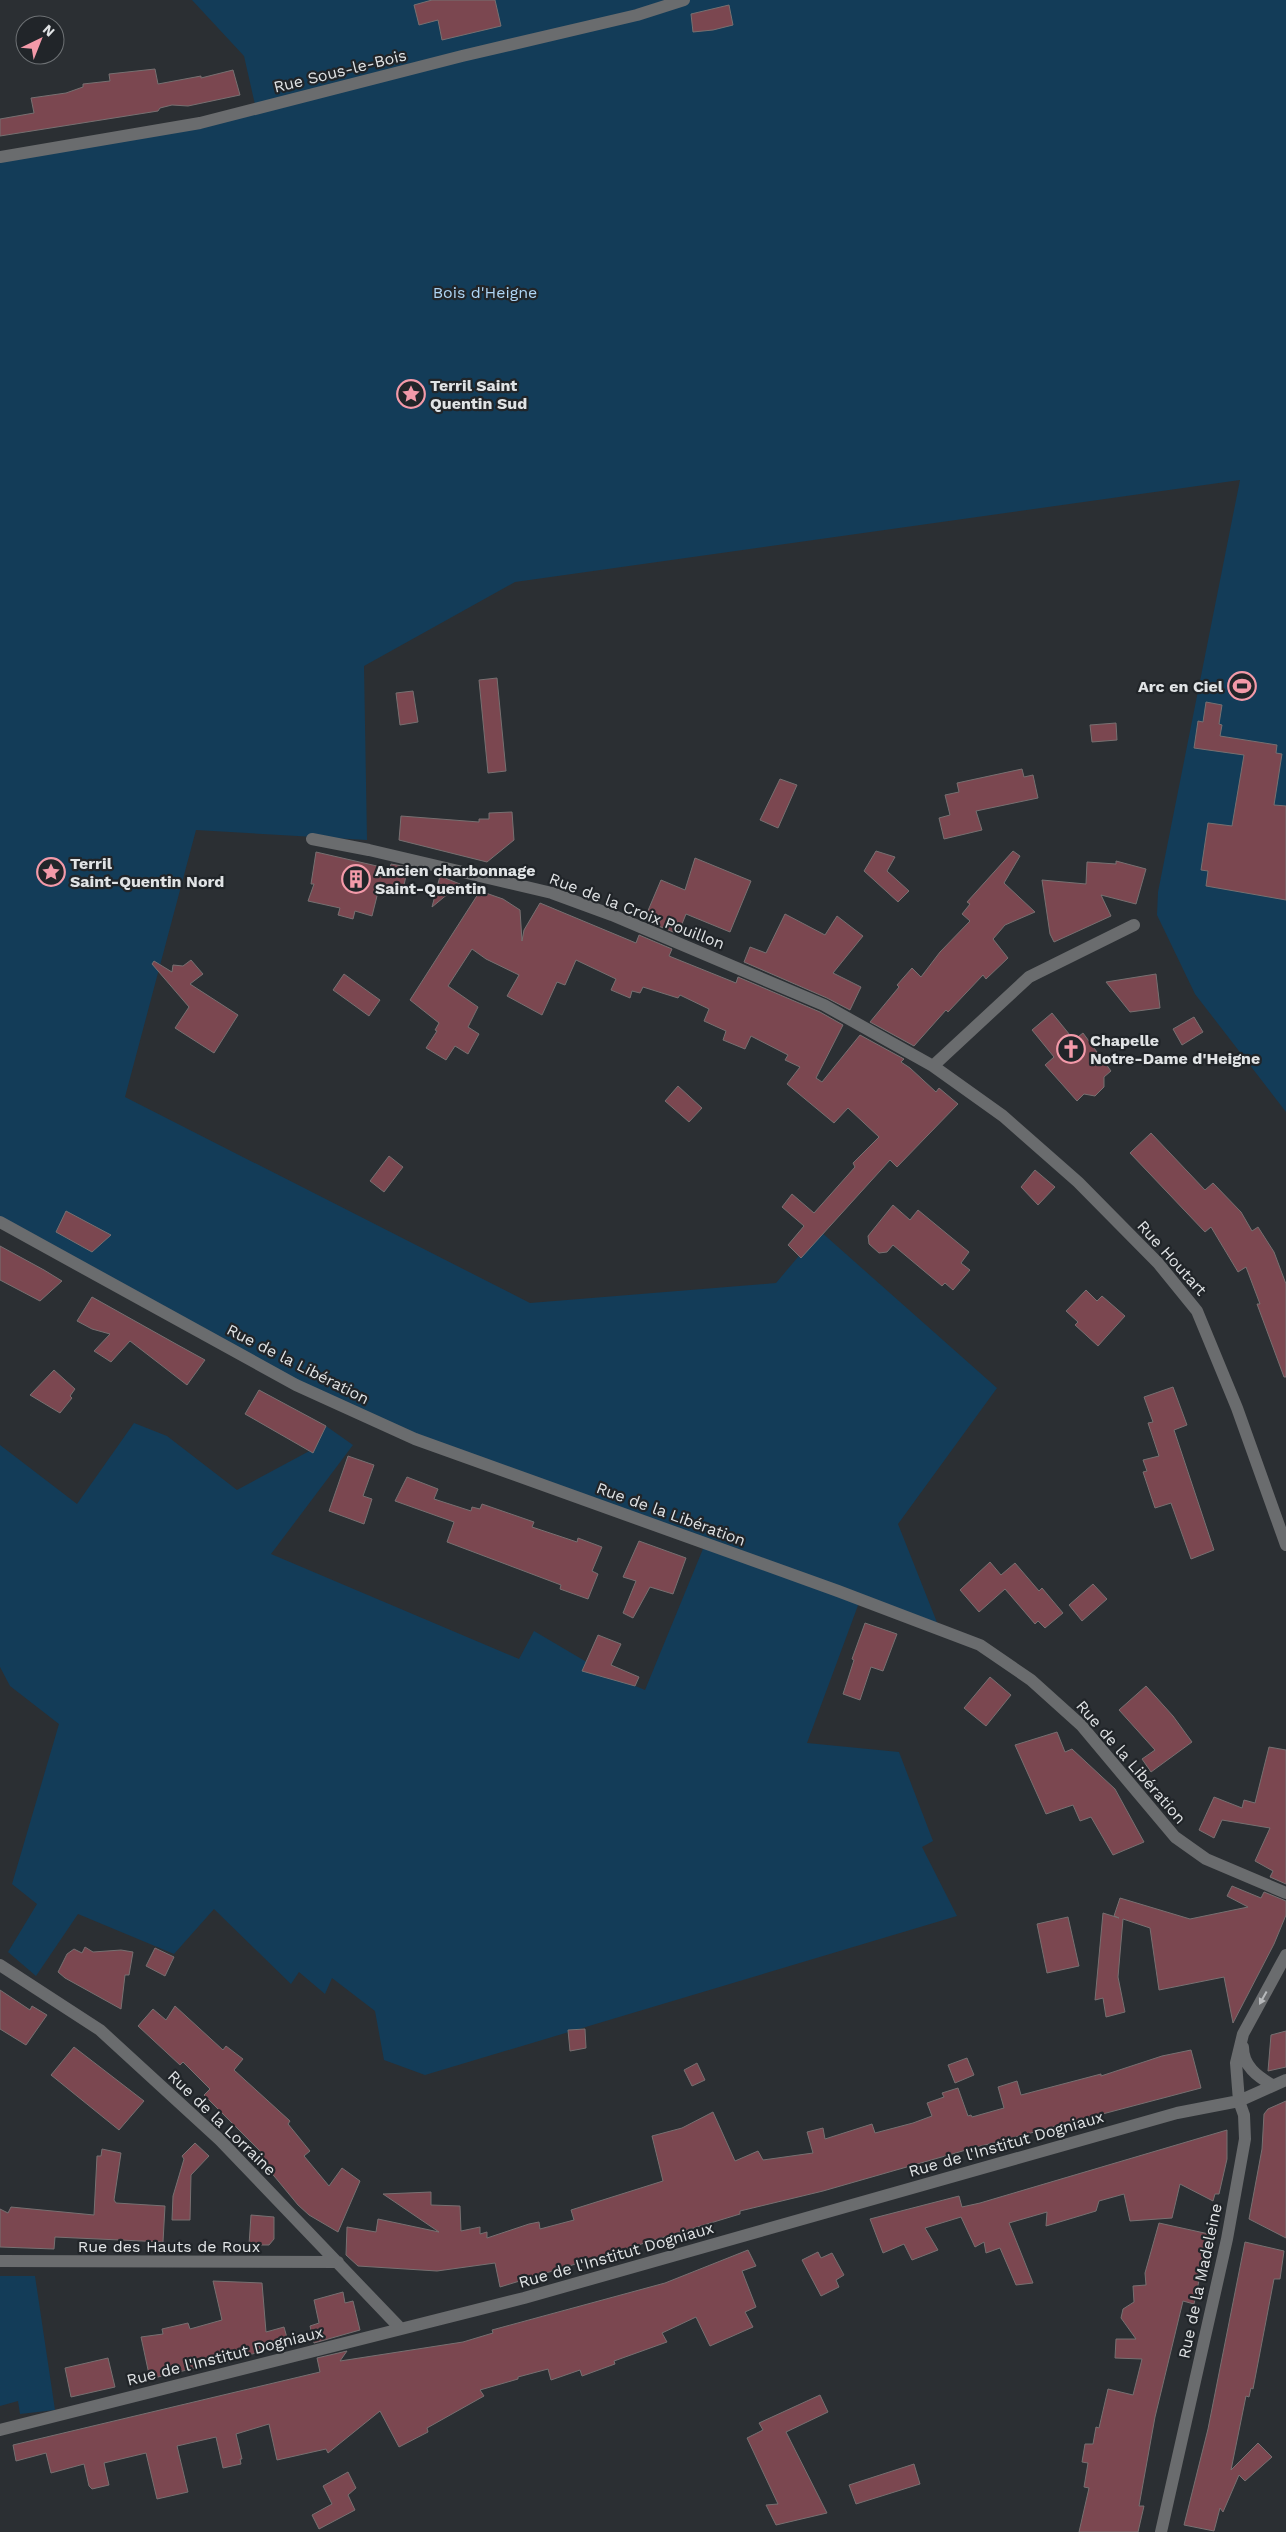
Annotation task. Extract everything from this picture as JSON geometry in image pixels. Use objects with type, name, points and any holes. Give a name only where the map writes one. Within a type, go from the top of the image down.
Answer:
[{"type":"street","name":"Rue Sous-le-Bois","points":[[0,157],[200,123],[462,56],[636,15],[684,0]]},
{"type":"street","name":"Rue de la Croix Pouillon","points":[[312,840],[369,850],[552,893],[612,915],[824,1004],[932,1066]]},
{"type":"street","points":[[932,1066],[1029,977],[1134,926]]},
{"type":"street","name":"Rue Houtart","points":[[932,1066],[1003,1116],[1078,1182],[1158,1263],[1197,1311],[1238,1408],[1286,1544]]},
{"type":"street","name":"Rue de la Libération","points":[[0,1222],[296,1385],[415,1439],[830,1588],[980,1645],[1031,1680],[1081,1725],[1175,1837],[1206,1859],[1286,1893]]},
{"type":"street","name":"Rue de la Madeleine","points":[[1161,2532],[1230,2222],[1245,2139],[1244,2116],[1238,2100],[1236,2063],[1243,2034],[1286,1955]]},
{"type":"street","name":"Rue de la Lorraine","points":[[0,1965],[100,2030],[220,2140],[401,2329]]},
{"type":"street","name":"Rue de la Madeleine","points":[[1243,2034],[1243,2059],[1258,2076],[1272,2085]]},
{"type":"street","name":"Rue de l'Institut Dogniaux","points":[[0,2430],[524,2298],[1177,2112],[1238,2100],[1286,2080]]},
{"type":"street","name":"Rue des Hauts de Roux","points":[[0,2262],[338,2262]]},
{"type":"green space","name":"Bois d'Heigne","points":[[192,0],[1286,0],[1286,1112],[1195,994],[1157,915],[1158,892],[1240,480],[515,582],[364,666],[367,840],[196,830],[125,1097],[530,1303],[776,1283],[820,1231],[997,1388],[898,1524],[940,1630],[860,1600],[807,1743],[899,1752],[933,1841],[922,1847],[957,1916],[425,2075],[384,2060],[375,2011],[332,1978],[325,1994],[299,1972],[291,1984],[214,1909],[174,1954],[78,1914],[36,1976],[8,1952],[37,1904],[12,1884],[59,1724],[10,1686],[0,1667],[0,1445],[77,1504],[134,1423],[167,1436],[237,1490],[315,1448],[326,1426],[353,1445],[271,1554],[519,1659],[534,1631],[607,1674],[645,1690],[705,1544],[343,1407],[0,1222],[0,157],[256,109],[244,56]]},
{"type":"green space","points":[[0,2276],[35,2276],[55,2410],[20,2414],[18,2401],[0,2406]]},
{"type":"building","points":[[432,0],[495,0],[501,26],[442,40],[438,20],[419,25],[414,5]]},
{"type":"building","points":[[729,5],[733,25],[693,32],[691,14]]},
{"type":"building","points":[[155,69],[158,84],[201,76],[201,78],[233,70],[240,95],[188,106],[172,105],[160,108],[158,111],[0,136],[0,119],[34,113],[31,98],[66,93],[83,87],[83,84],[110,81],[109,74]]},
{"type":"building","points":[[497,678],[506,771],[488,773],[479,680]]},
{"type":"building","points":[[413,691],[418,722],[400,725],[396,693]]},
{"type":"building","points":[[1206,702],[1222,705],[1219,724],[1222,725],[1220,736],[1277,745],[1276,753],[1282,754],[1274,805],[1286,806],[1286,900],[1206,886],[1208,871],[1201,870],[1208,823],[1232,826],[1244,755],[1194,748],[1198,721],[1203,722]]},
{"type":"building","points":[[1116,723],[1117,740],[1092,742],[1090,725]]},
{"type":"building","points":[[1022,769],[1024,777],[1033,775],[1038,798],[976,811],[982,830],[944,839],[939,818],[950,815],[945,795],[959,792],[957,783]]},
{"type":"building","points":[[780,779],[797,785],[778,828],[760,820]]},
{"type":"building","points":[[512,812],[514,840],[487,862],[399,840],[401,816],[479,822],[479,819],[489,819],[489,813]]},
{"type":"building","points":[[876,851],[895,857],[887,871],[909,891],[898,902],[864,871]]},
{"type":"building","points":[[1013,851],[1020,856],[1004,883],[1035,912],[1005,925],[993,939],[1008,958],[986,979],[983,975],[948,1012],[946,1010],[914,1046],[870,1022],[912,968],[921,977],[940,952],[970,921],[962,914],[970,904],[967,902]]},
{"type":"building","points":[[316,852],[390,869],[391,864],[408,867],[402,894],[379,888],[372,916],[355,911],[353,919],[338,915],[340,908],[308,901],[314,884],[311,884]]},
{"type":"building","points":[[695,858],[751,881],[730,932],[686,914],[678,934],[644,920],[661,880],[685,890]]},
{"type":"building","points":[[1116,861],[1146,869],[1136,904],[1101,895],[1111,916],[1054,942],[1050,934],[1042,880],[1086,884],[1087,862],[1116,864]]},
{"type":"building","points":[[440,876],[460,884],[432,907]]},
{"type":"building","points":[[480,891],[503,899],[520,910],[522,941],[524,930],[540,903],[636,943],[639,935],[672,949],[669,956],[736,983],[738,977],[820,1012],[843,1025],[816,1078],[822,1082],[860,1035],[904,1059],[901,1062],[936,1092],[939,1088],[958,1104],[897,1167],[890,1160],[801,1258],[788,1245],[804,1226],[782,1207],[792,1194],[814,1213],[855,1167],[853,1163],[879,1137],[848,1108],[834,1123],[787,1084],[800,1067],[785,1060],[788,1055],[751,1036],[745,1049],[723,1040],[726,1031],[704,1021],[709,1009],[680,995],[678,998],[643,987],[640,993],[632,991],[630,998],[611,990],[616,979],[576,960],[565,985],[557,982],[542,1015],[507,996],[519,975],[486,959],[472,949],[448,986],[478,1007],[468,1027],[479,1034],[468,1054],[455,1046],[446,1060],[426,1048],[437,1031],[435,1030],[439,1023],[410,1000]]},
{"type":"building","points":[[785,914],[825,935],[837,916],[863,936],[833,973],[861,987],[850,1010],[744,962],[750,947],[766,953]]},
{"type":"building","points":[[191,960],[203,974],[190,984],[238,1015],[214,1053],[175,1028],[189,1007],[152,964],[154,961],[172,972],[173,965],[183,966]]},
{"type":"building","points":[[344,974],[380,1000],[369,1016],[333,990]]},
{"type":"building","points":[[1156,974],[1160,1008],[1130,1012],[1106,982]]},
{"type":"building","name":"Chapelle Notre-Dame d'Heigne","points":[[1052,1013],[1074,1040],[1083,1033],[1111,1071],[1104,1077],[1104,1087],[1095,1096],[1084,1094],[1077,1101],[1045,1065],[1054,1057],[1032,1030]]},
{"type":"building","points":[[1194,1017],[1203,1032],[1182,1045],[1173,1029]]},
{"type":"building","points":[[678,1086],[702,1108],[689,1122],[665,1101]]},
{"type":"building","points":[[1151,1133],[1205,1190],[1213,1183],[1241,1212],[1252,1231],[1258,1227],[1274,1252],[1286,1284],[1286,1377],[1284,1377],[1257,1304],[1260,1304],[1246,1267],[1238,1272],[1211,1227],[1205,1232],[1130,1153]]},
{"type":"building","points":[[389,1156],[403,1167],[384,1192],[370,1181]]},
{"type":"building","points":[[1035,1170],[1055,1187],[1038,1205],[1021,1187]]},
{"type":"building","points":[[893,1205],[910,1220],[918,1210],[969,1252],[961,1263],[970,1270],[953,1290],[945,1283],[942,1286],[893,1245],[887,1252],[879,1253],[869,1244],[868,1236]]},
{"type":"building","points":[[66,1211],[111,1235],[92,1252],[56,1232]]},
{"type":"building","points":[[0,1246],[62,1281],[40,1301],[0,1280]]},
{"type":"building","points":[[1086,1290],[1097,1301],[1102,1296],[1125,1316],[1098,1346],[1075,1325],[1078,1322],[1066,1311]]},
{"type":"building","points":[[92,1297],[205,1360],[187,1385],[130,1341],[111,1362],[94,1351],[110,1334],[92,1329],[77,1321]]},
{"type":"building","points":[[54,1370],[75,1389],[70,1396],[72,1398],[60,1413],[30,1395]]},
{"type":"building","points":[[1173,1387],[1187,1425],[1174,1430],[1214,1550],[1191,1559],[1171,1503],[1155,1508],[1143,1472],[1147,1471],[1143,1460],[1159,1456],[1148,1423],[1153,1422],[1144,1397]]},
{"type":"building","points":[[259,1390],[326,1426],[313,1453],[245,1414]]},
{"type":"building","points":[[348,1456],[374,1465],[363,1496],[372,1499],[364,1524],[329,1511]]},
{"type":"building","points":[[407,1477],[438,1489],[434,1499],[471,1511],[472,1507],[480,1509],[482,1504],[534,1522],[532,1527],[577,1542],[578,1538],[602,1547],[592,1571],[598,1574],[588,1599],[560,1589],[561,1585],[447,1542],[454,1522],[395,1501]]},
{"type":"building","points":[[639,1541],[686,1558],[673,1594],[650,1587],[633,1618],[623,1613],[636,1581],[623,1577]]},
{"type":"building","points":[[990,1562],[1001,1575],[1015,1563],[1039,1591],[1042,1588],[1063,1613],[1045,1628],[1038,1621],[1035,1624],[1005,1589],[979,1612],[960,1590]]},
{"type":"building","points":[[1093,1584],[1107,1599],[1082,1621],[1069,1605]]},
{"type":"building","points":[[865,1623],[897,1634],[883,1671],[871,1667],[860,1700],[843,1694],[854,1660],[852,1659]]},
{"type":"building","points":[[598,1635],[621,1644],[611,1665],[639,1677],[635,1686],[582,1671]]},
{"type":"building","points":[[990,1677],[1011,1695],[986,1726],[964,1708]]},
{"type":"building","points":[[1146,1686],[1173,1716],[1192,1742],[1151,1772],[1142,1759],[1155,1750],[1119,1710]]},
{"type":"building","points":[[1057,1732],[1065,1752],[1072,1749],[1115,1789],[1144,1842],[1113,1855],[1091,1817],[1080,1821],[1073,1805],[1046,1814],[1015,1745]]},
{"type":"building","points":[[1269,1747],[1286,1750],[1286,1884],[1270,1877],[1273,1871],[1255,1861],[1270,1828],[1222,1820],[1214,1838],[1199,1830],[1214,1797],[1242,1808],[1244,1800],[1255,1803]]},
{"type":"building","points":[[1232,1886],[1261,1898],[1264,1892],[1286,1901],[1286,1915],[1274,1944],[1233,2023],[1224,1977],[1159,1990],[1150,1928],[1123,1919],[1118,1977],[1125,2012],[1106,2017],[1103,1998],[1095,2000],[1103,1913],[1119,1918],[1114,1916],[1120,1898],[1190,1919],[1248,1907],[1227,1896]]},
{"type":"building","points":[[1068,1917],[1079,1966],[1047,1973],[1037,1924]]},
{"type":"building","points":[[85,1947],[93,1952],[121,1950],[133,1952],[129,1975],[125,1975],[121,2009],[65,1978],[58,1972],[67,1954],[74,1949],[82,1953]]},
{"type":"building","points":[[155,1948],[174,1957],[165,1976],[146,1966]]},
{"type":"building","points":[[0,1990],[30,2010],[32,2006],[47,2015],[26,2045],[0,2029]]},
{"type":"building","points":[[175,2006],[223,2050],[226,2046],[243,2059],[234,2070],[290,2121],[288,2124],[310,2151],[304,2156],[329,2186],[342,2168],[360,2181],[338,2232],[309,2215],[298,2205],[260,2159],[264,2155],[204,2095],[210,2089],[183,2062],[180,2065],[138,2026],[153,2009],[166,2020]]},
{"type":"building","points":[[585,2029],[586,2048],[570,2051],[568,2030]]},
{"type":"building","points":[[1286,2031],[1286,2067],[1268,2071],[1271,2035]]},
{"type":"building","points":[[74,2047],[144,2101],[119,2130],[51,2075]]},
{"type":"building","points":[[1191,2050],[1201,2088],[966,2150],[823,2191],[740,2211],[740,2214],[500,2287],[495,2263],[437,2271],[358,2266],[346,2255],[347,2227],[376,2232],[378,2219],[439,2232],[383,2194],[431,2192],[431,2205],[460,2206],[461,2231],[480,2227],[480,2234],[487,2232],[487,2238],[529,2224],[539,2222],[540,2229],[574,2220],[571,2210],[663,2181],[652,2136],[682,2128],[713,2112],[735,2161],[758,2151],[763,2160],[813,2153],[807,2132],[823,2128],[825,2139],[872,2124],[875,2133],[932,2116],[927,2103],[944,2097],[942,2093],[958,2088],[968,2116],[971,2115],[972,2117],[1004,2108],[998,2087],[1017,2081],[1021,2095],[1101,2074],[1101,2076],[1162,2056]]},
{"type":"building","points":[[967,2058],[974,2075],[955,2083],[948,2065]]},
{"type":"building","points":[[697,2063],[705,2080],[692,2086],[684,2070]]},
{"type":"building","points":[[1286,2101],[1286,2238],[1249,2219],[1262,2149],[1264,2114],[1268,2109]]},
{"type":"building","points":[[1227,2130],[1227,2159],[1219,2194],[1215,2194],[1213,2201],[1180,2184],[1172,2218],[1130,2221],[1124,2194],[1099,2201],[1096,2211],[1046,2226],[1047,2212],[1009,2223],[1033,2283],[1016,2285],[1000,2248],[986,2253],[984,2242],[975,2247],[961,2217],[925,2228],[938,2250],[912,2260],[904,2244],[883,2253],[870,2219],[959,2196],[962,2207],[980,2203]]},
{"type":"building","points":[[195,2143],[209,2156],[191,2175],[190,2220],[172,2220],[173,2196],[184,2159],[182,2156]]},
{"type":"building","points":[[102,2149],[121,2153],[114,2200],[116,2203],[165,2206],[163,2242],[55,2237],[54,2249],[0,2247],[0,2209],[8,2213],[11,2207],[94,2215],[97,2156],[101,2156]]},
{"type":"building","points":[[251,2215],[274,2217],[274,2239],[269,2245],[249,2245]]},
{"type":"building","points":[[1159,2223],[1209,2234],[1194,2304],[1183,2301],[1155,2417],[1139,2506],[1144,2506],[1138,2532],[1079,2532],[1089,2488],[1084,2487],[1088,2463],[1082,2462],[1085,2444],[1093,2444],[1096,2427],[1099,2428],[1108,2389],[1133,2395],[1142,2359],[1115,2358],[1116,2339],[1136,2339],[1121,2318],[1123,2309],[1134,2302],[1133,2286],[1146,2285],[1145,2273]]},
{"type":"building","points":[[1245,2242],[1284,2251],[1280,2279],[1274,2279],[1253,2389],[1251,2388],[1249,2397],[1246,2396],[1231,2470],[1258,2443],[1272,2457],[1245,2481],[1239,2475],[1223,2512],[1220,2508],[1214,2531],[1184,2525],[1208,2429]]},
{"type":"building","points":[[748,2250],[756,2266],[742,2271],[756,2307],[745,2312],[753,2327],[710,2346],[696,2317],[662,2333],[667,2342],[614,2361],[615,2364],[582,2376],[580,2370],[551,2380],[548,2369],[518,2377],[518,2379],[480,2390],[484,2396],[427,2428],[428,2432],[399,2447],[380,2411],[328,2453],[326,2449],[277,2460],[269,2424],[236,2434],[242,2459],[240,2459],[241,2464],[223,2468],[216,2437],[177,2446],[188,2492],[157,2499],[146,2453],[104,2463],[109,2485],[92,2489],[89,2486],[84,2464],[51,2473],[46,2453],[16,2461],[13,2445],[320,2372],[317,2358],[347,2351],[340,2361],[463,2342],[493,2333],[492,2330],[665,2283]]},
{"type":"building","points":[[818,2252],[821,2258],[832,2253],[844,2275],[836,2280],[839,2287],[821,2296],[802,2260]]},
{"type":"building","points":[[213,2281],[262,2283],[266,2332],[284,2327],[289,2345],[150,2379],[141,2337],[163,2334],[162,2329],[188,2323],[190,2329],[222,2320]]},
{"type":"building","points":[[343,2292],[345,2303],[353,2301],[360,2330],[314,2343],[310,2326],[319,2323],[314,2300]]},
{"type":"building","points":[[108,2358],[115,2387],[71,2397],[65,2368]]},
{"type":"building","points":[[820,2395],[828,2412],[786,2432],[827,2513],[776,2525],[766,2505],[778,2504],[747,2438],[763,2430],[759,2423]]},
{"type":"building","points":[[914,2464],[920,2484],[856,2504],[849,2485]]},
{"type":"building","points":[[348,2472],[356,2488],[348,2495],[355,2510],[319,2529],[312,2515],[332,2504],[323,2486]]},
{"type":"place","name":"Terril Saint Quentin Sud","points":[[411,394]]},
{"type":"place","name":"Arc en Ciel","points":[[1242,686]]},
{"type":"place","name":"Terril Saint-Quentin Nord","points":[[51,872]]},
{"type":"place","name":"Ancien charbonnage Saint-Quentin","points":[[356,879]]},
{"type":"place","name":"Chapelle Notre-Dame d'Heigne","points":[[1071,1049]]}]
